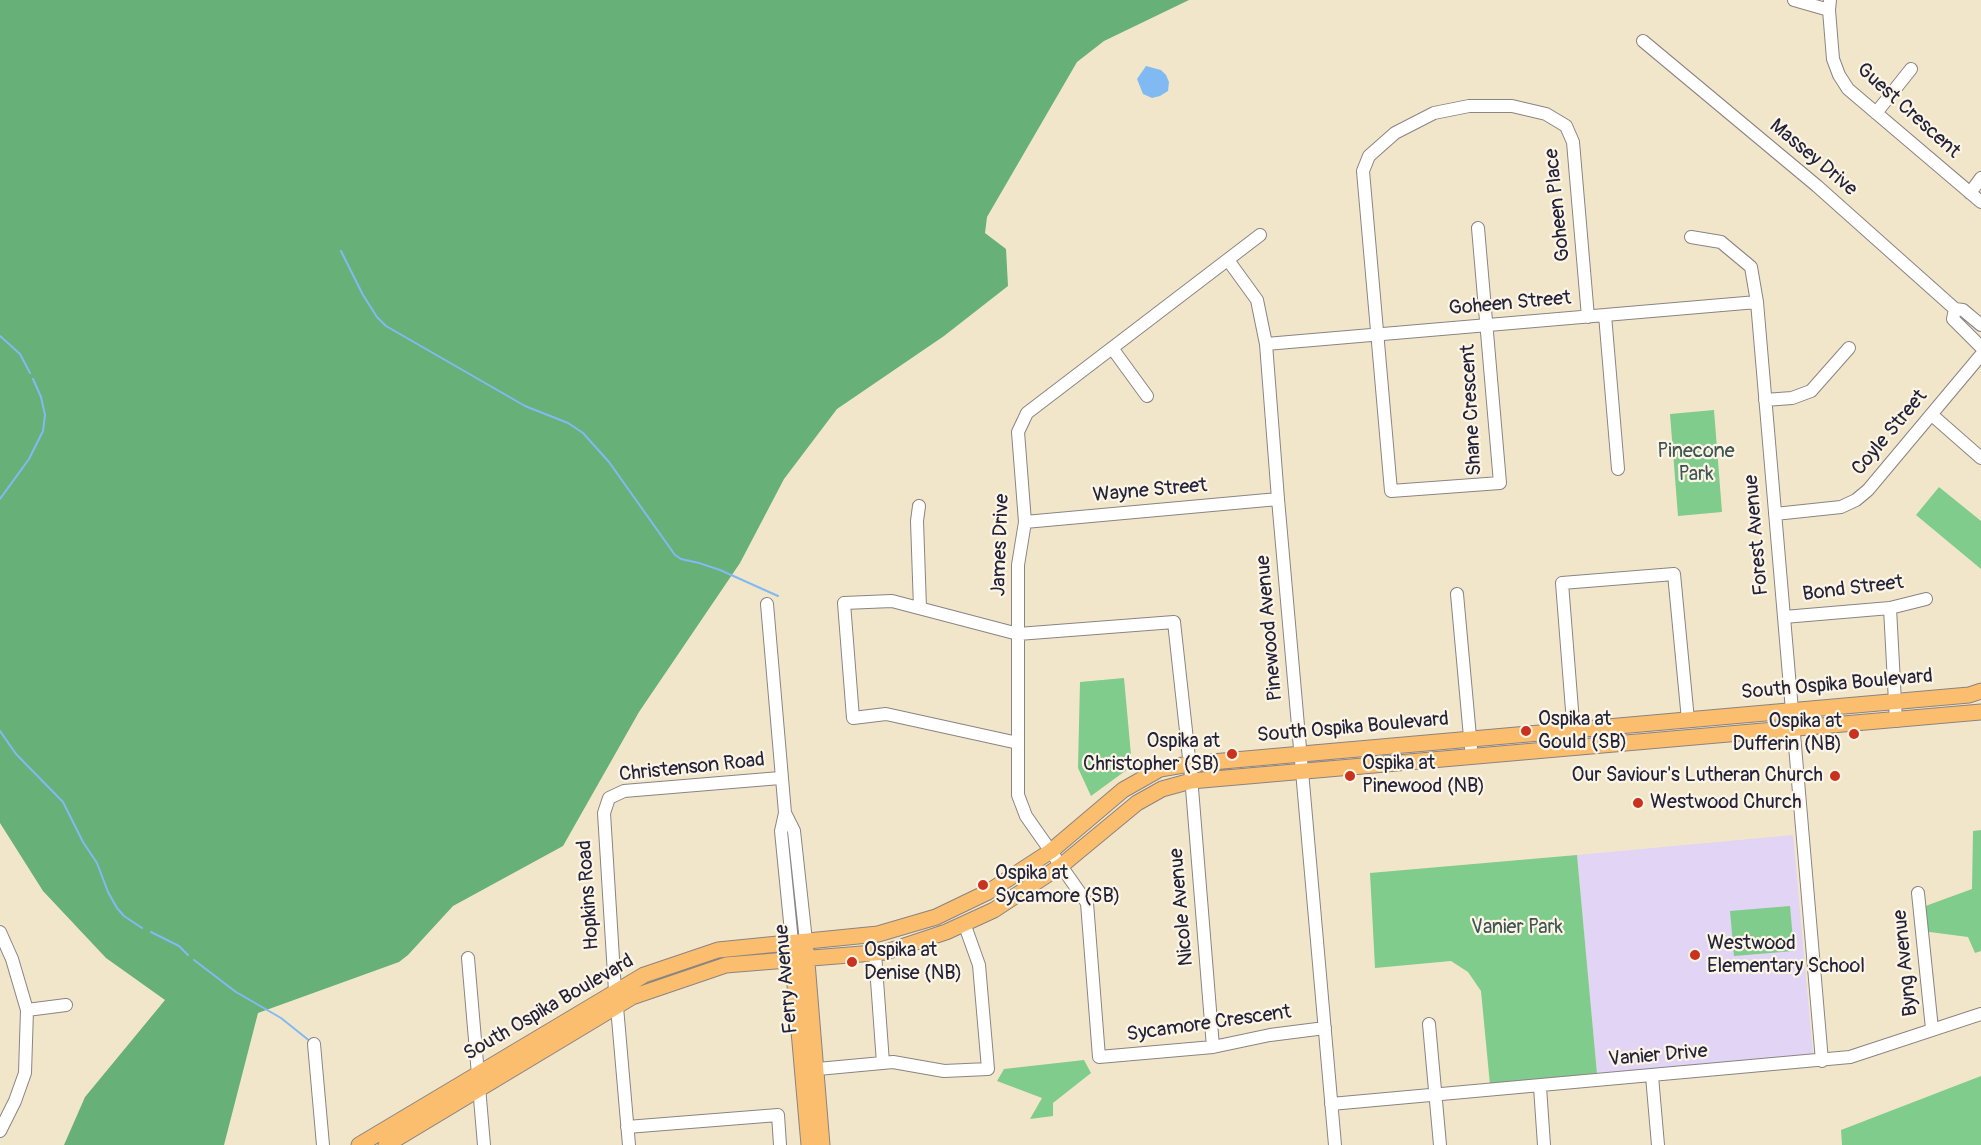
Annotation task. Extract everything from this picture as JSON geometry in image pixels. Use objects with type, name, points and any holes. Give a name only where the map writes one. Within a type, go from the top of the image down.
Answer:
[{"type":"main road","name":"South Ospika Boulevard","points":[[359,1145],[644,975],[718,950],[878,934],[936,917],[988,892],[1051,851],[1123,790],[1160,769],[1300,753],[1688,720],[1969,694],[1981,691]]},
{"type":"main road","name":"South Ospika Boulevard","points":[[386,1145],[632,997],[726,965],[886,952],[946,932],[994,910],[1062,865],[1137,804],[1162,789],[1191,781],[1981,712]]},
{"type":"main road","name":"Ferry Avenue","points":[[799,942],[809,1070],[809,1145]]},
{"type":"main road","name":"Ferry Avenue","points":[[809,1070],[822,1145]]},
{"type":"street","points":[[1794,0],[1830,5]]},
{"type":"street","name":"Guest Crescent","points":[[1830,5],[1833,59],[1839,75],[1848,88],[1981,202]]},
{"type":"street","name":"Massey Drive","points":[[1643,41],[1817,186],[1955,309],[1963,310],[1981,325]]},
{"type":"street","points":[[1876,112],[1911,69]]},
{"type":"street","name":"Goheen Place","points":[[1377,334],[1363,171],[1369,156],[1395,133],[1434,113],[1469,106],[1512,106],[1546,114],[1566,126],[1574,142],[1588,317]]},
{"type":"street","points":[[1970,193],[1981,178]]},
{"type":"street","points":[[1479,228],[1487,325]]},
{"type":"street","name":"James Drive","points":[[1051,851],[1026,816],[1018,795],[1018,565],[1025,522],[1018,432],[1027,413],[1260,235]]},
{"type":"street","name":"Forest Avenue","points":[[1691,237],[1721,242],[1751,267],[1757,302],[1822,1061]]},
{"type":"street","name":"Pinewood Avenue","points":[[1228,260],[1257,300],[1266,344],[1335,1145]]},
{"type":"street","name":"Goheen Street","points":[[1266,344],[1757,302]]},
{"type":"street","name":"Massey Drive","points":[[1955,309],[1953,319],[1981,347]]},
{"type":"street","points":[[1605,315],[1618,469]]},
{"type":"street","name":"Shane Crescent","points":[[1377,334],[1391,491],[1500,483],[1487,325]]},
{"type":"street","points":[[1112,348],[1148,396]]},
{"type":"street","points":[[1765,400],[1792,398],[1811,391],[1849,348]]},
{"type":"street","name":"Coyle Street","points":[[1775,514],[1841,507],[1856,500],[1868,490],[1981,354]]},
{"type":"street","points":[[1932,415],[1981,458]]},
{"type":"street","name":"Wayne Street","points":[[1025,522],[1278,499]]},
{"type":"street","points":[[919,506],[917,521],[920,608]]},
{"type":"street","points":[[1575,748],[1562,583],[1674,574],[1688,720]]},
{"type":"street","points":[[1457,594],[1471,757]]},
{"type":"street","name":"Bond Street","points":[[1784,617],[1890,608],[1926,599]]},
{"type":"street","points":[[1018,634],[892,602],[844,603],[853,718],[886,714],[1018,743]]},
{"type":"street","name":"Ferry Avenue","points":[[767,604],[780,778],[785,813],[794,831],[799,942]]},
{"type":"street","points":[[1890,608],[1896,721]]},
{"type":"street","name":"Nicole Avenue","points":[[1018,634],[1174,622],[1191,781],[1213,1047]]},
{"type":"street","name":"Christenson Road","points":[[609,798],[624,791],[780,778]]},
{"type":"street","name":"Hopkins Road","points":[[609,798],[604,813],[615,991]]},
{"type":"street","name":"Sycamore Crescent","points":[[1051,851],[1087,903],[1099,1058],[1213,1047],[1269,1035],[1325,1028]]},
{"type":"street","name":"Byng Avenue","points":[[1918,893],[1932,1029]]},
{"type":"street","points":[[809,1070],[893,1062],[944,1071],[988,1069],[979,965],[964,923]]},
{"type":"street","points":[[0,932],[12,959],[27,1010],[24,1072],[15,1101],[0,1131]]},
{"type":"street","points":[[874,953],[883,1063]]},
{"type":"street","points":[[468,958],[484,1145]]},
{"type":"street","points":[[27,1010],[66,1005]]},
{"type":"street","points":[[617,1006],[629,1145]]},
{"type":"street","name":"Vanier Drive","points":[[1331,1104],[1822,1061],[1850,1057],[1981,1014]]},
{"type":"street","points":[[1429,1024],[1440,1145]]},
{"type":"street","points":[[314,1044],[323,1145]]},
{"type":"street","points":[[1652,1076],[1658,1145]]},
{"type":"street","points":[[1540,1087],[1544,1145]]},
{"type":"street","points":[[627,1127],[778,1115],[780,1145]]},
{"type":"shaded area","name":"Westwood Elementary School","points":[[1793,835],[1813,1054],[1597,1074],[1577,855]]},
{"type":"green space","points":[[0,0],[1189,0],[1104,41],[1077,62],[987,217],[985,233],[1006,249],[1008,286],[944,336],[837,409],[784,479],[740,563],[639,712],[563,846],[453,906],[399,962],[258,1013],[224,1145],[64,1145],[85,1097],[165,1000],[106,958],[43,891],[0,823]]},
{"type":"green space","name":"Pinecone Park","points":[[1714,410],[1722,512],[1678,516],[1670,414]]},
{"type":"green space","points":[[1939,487],[1981,521],[1981,569],[1916,515]]},
{"type":"green space","points":[[1124,678],[1132,766],[1091,796],[1078,768],[1080,682]]},
{"type":"green space","points":[[1981,830],[1981,951],[1975,953],[1968,937],[1922,931],[1920,908],[1972,889],[1973,831]]},
{"type":"green space","name":"Vanier Park","points":[[1577,855],[1597,1074],[1490,1085],[1481,991],[1468,972],[1451,961],[1375,968],[1370,873]]},
{"type":"green space","points":[[1790,906],[1794,951],[1734,956],[1730,911]]},
{"type":"green space","points":[[1084,1060],[1091,1073],[1053,1103],[1053,1116],[1030,1119],[1042,1098],[997,1081],[1004,1069]]},
{"type":"green space","points":[[1981,1076],[1981,1145],[1842,1145],[1841,1130]]},
{"type":"water","points":[[1146,66],[1161,70],[1166,75],[1169,82],[1168,91],[1152,98],[1143,94],[1137,79]]},
{"type":"waterway","points":[[341,251],[363,295],[377,317],[386,326],[525,406],[568,423],[583,433],[609,462],[675,555],[681,559],[720,570],[778,596]]},
{"type":"waterway","points":[[0,336],[20,354],[30,373]]},
{"type":"waterway","points":[[0,499],[29,459],[43,431],[45,415],[41,397],[33,379]]},
{"type":"waterway","points":[[0,731],[16,754],[63,802],[83,842],[97,863],[117,908],[124,916],[142,928]]},
{"type":"waterway","points":[[151,932],[179,946],[188,955]]},
{"type":"waterway","points":[[194,960],[236,992],[281,1018],[311,1042]]},
{"type":"place","name":"Ospika at Gould (SB)","points":[[1526,731]]},
{"type":"place","name":"Ospika at Dufferin (NB)","points":[[1854,734]]},
{"type":"place","name":"Ospika at Christopher (SB)","points":[[1232,754]]},
{"type":"place","name":"Ospika at Pinewood (NB)","points":[[1350,776]]},
{"type":"place","name":"Our Saviour's Lutheran Church","points":[[1835,776]]},
{"type":"place","name":"Westwood Church","points":[[1638,803]]},
{"type":"place","name":"Ospika at Sycamore (SB)","points":[[983,885]]},
{"type":"place","name":"Westwood Elementary School","points":[[1695,955]]},
{"type":"place","name":"Ospika at Denise (NB)","points":[[852,962]]}]
